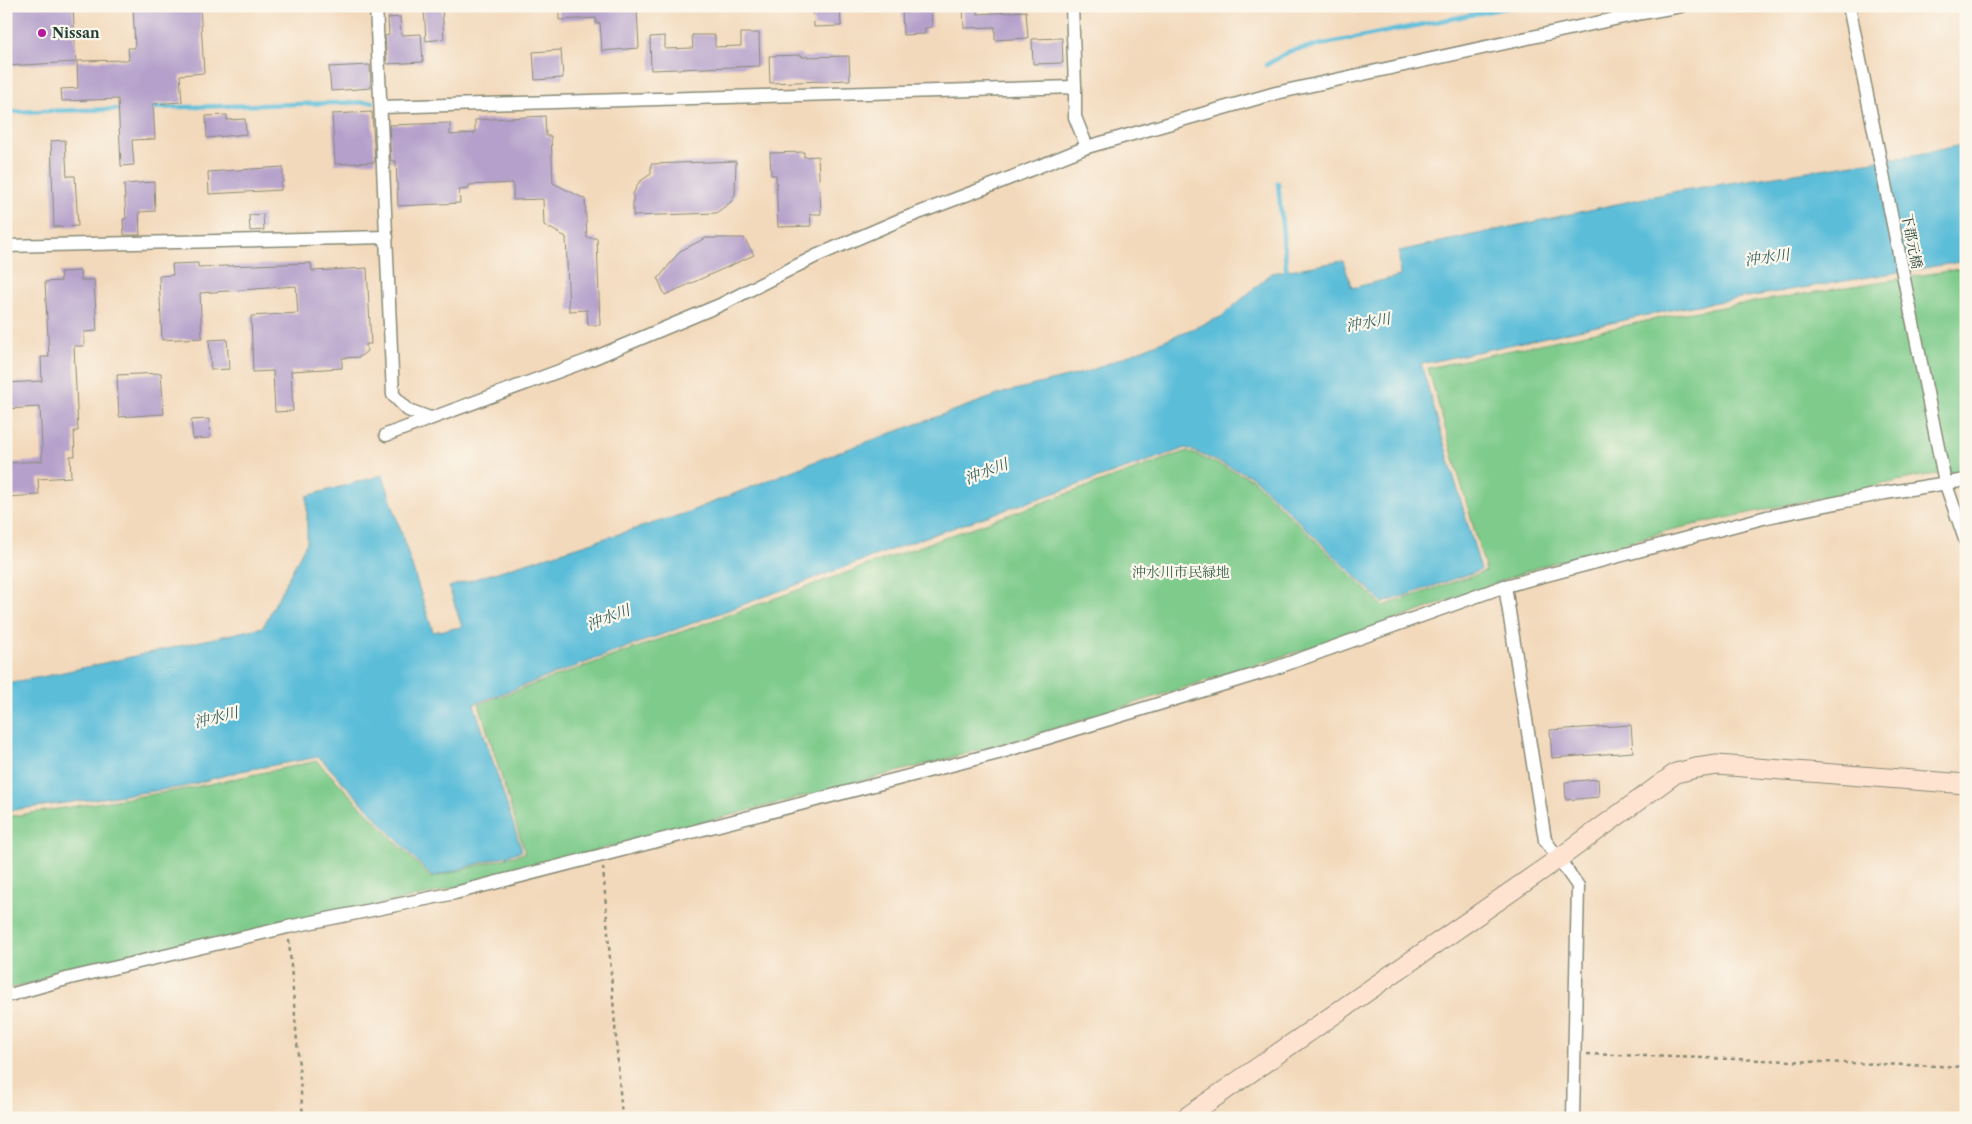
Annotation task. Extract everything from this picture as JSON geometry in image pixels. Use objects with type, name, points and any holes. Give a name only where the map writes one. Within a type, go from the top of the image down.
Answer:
[{"type":"street","points":[[376,6],[393,394],[408,410],[430,418]]},
{"type":"street","points":[[1072,6],[1075,117],[1087,147]]},
{"type":"street","points":[[386,435],[590,360],[720,305],[816,256],[900,220],[1087,147],[1276,93],[1681,6]]},
{"type":"street","name":"下郡元橋","points":[[1849,6],[1945,482],[1966,542]]},
{"type":"street","points":[[381,107],[1075,87]]},
{"type":"street","points":[[6,246],[387,237]]},
{"type":"street","points":[[6,996],[70,978],[288,927],[455,893],[998,753],[1268,671],[1505,586],[1768,517],[1945,482],[1966,480]]},
{"type":"street","points":[[1505,586],[1545,840],[1578,886],[1576,1053],[1573,1118]]},
{"type":"street","points":[[1185,1118],[1558,859],[1676,773],[1717,765],[1966,784]]},
{"type":"path","points":[[602,854],[622,1118]]},
{"type":"path","points":[[288,927],[303,1118]]},
{"type":"path","points":[[1576,1053],[1966,1067]]},
{"type":"green space","name":"沖水川市民緑地","points":[[1966,268],[1966,471],[1921,476],[1670,530],[1539,567],[1385,624],[1022,739],[430,894],[285,924],[6,989],[6,817],[186,789],[317,761],[431,878],[525,853],[479,704],[1187,451],[1252,479],[1383,606],[1486,571],[1428,368],[1679,314]]},
{"type":"water","name":"沖水川","points":[[1966,144],[1966,261],[1680,308],[1421,364],[1481,570],[1383,603],[1253,477],[1186,448],[923,538],[474,704],[522,851],[432,877],[319,757],[241,771],[183,787],[6,811],[6,683],[42,677],[263,627],[307,542],[307,496],[383,475],[433,632],[462,627],[449,587],[686,513],[839,452],[1006,392],[1087,372],[1221,317],[1272,273],[1343,261],[1352,288],[1400,276],[1399,251],[1677,191],[1920,154]]},
{"type":"building","points":[[6,6],[73,6],[76,62],[6,66]]},
{"type":"building","points":[[133,6],[200,6],[204,73],[180,75],[182,102],[153,104],[155,139],[132,140],[134,165],[121,166],[118,99],[62,101],[61,89],[78,88],[77,61],[129,60],[128,48],[135,48]]},
{"type":"building","points":[[442,6],[444,39],[426,41],[424,8]]},
{"type":"building","points":[[559,6],[629,6],[629,9],[637,8],[639,48],[602,51],[600,23],[596,24],[596,18],[559,20]]},
{"type":"building","points":[[813,6],[840,6],[841,26],[814,27]]},
{"type":"building","points":[[902,6],[931,6],[932,27],[925,28],[925,34],[903,35]]},
{"type":"building","points":[[963,6],[978,6],[978,14],[1026,11],[1028,38],[995,40],[995,27],[964,28]]},
{"type":"building","points":[[400,17],[401,35],[421,34],[423,62],[387,64],[385,36],[389,35],[388,18]]},
{"type":"building","points":[[741,33],[759,33],[760,66],[651,70],[650,37],[665,36],[665,49],[693,48],[692,35],[715,35],[715,47],[741,46]]},
{"type":"building","points":[[1062,38],[1063,63],[1033,64],[1032,39]]},
{"type":"building","points":[[561,50],[563,78],[535,80],[533,52]]},
{"type":"building","points":[[802,55],[802,57],[849,56],[850,80],[770,83],[769,56]]},
{"type":"building","points":[[370,65],[371,88],[331,91],[329,67]]},
{"type":"building","points":[[372,112],[375,162],[335,164],[332,114]]},
{"type":"building","points":[[227,115],[227,120],[245,119],[246,134],[207,138],[206,116]]},
{"type":"building","points":[[545,116],[546,136],[551,136],[553,183],[585,199],[587,238],[597,238],[600,325],[588,325],[587,310],[569,311],[566,237],[544,225],[543,199],[513,200],[513,183],[469,185],[469,189],[459,190],[460,203],[398,206],[396,161],[391,161],[389,125],[450,123],[450,135],[475,133],[475,120]]},
{"type":"building","points":[[65,140],[67,176],[75,176],[78,226],[54,227],[51,141]]},
{"type":"building","points":[[804,152],[804,157],[818,156],[821,214],[810,214],[811,226],[778,227],[776,175],[771,175],[770,153]]},
{"type":"building","points":[[736,161],[735,194],[731,202],[716,213],[633,216],[633,194],[639,182],[651,174],[651,164]]},
{"type":"building","points":[[283,167],[281,190],[209,194],[208,172]]},
{"type":"building","points":[[154,182],[155,211],[139,212],[140,235],[124,235],[123,219],[126,219],[124,184]]},
{"type":"building","points":[[263,214],[264,230],[250,231],[249,215]]},
{"type":"building","points":[[706,238],[744,238],[754,255],[665,295],[658,279],[680,251]]},
{"type":"building","points":[[198,263],[198,267],[311,263],[312,271],[367,268],[371,344],[366,344],[367,351],[360,357],[342,358],[342,368],[291,371],[293,411],[275,412],[273,371],[253,372],[251,316],[298,313],[296,286],[200,293],[202,338],[162,340],[159,276],[173,275],[172,264]]},
{"type":"building","points":[[80,271],[81,280],[94,280],[97,331],[84,332],[84,346],[74,346],[78,431],[74,431],[75,456],[70,456],[71,477],[38,479],[39,495],[6,497],[6,463],[42,461],[42,446],[40,407],[6,409],[6,383],[42,381],[41,357],[49,357],[45,282],[61,281],[60,272]]},
{"type":"building","points":[[227,339],[229,369],[211,370],[209,340]]},
{"type":"building","points":[[161,373],[164,414],[119,417],[117,375]]},
{"type":"building","points":[[209,419],[210,438],[193,439],[191,420]]},
{"type":"building","points":[[1631,725],[1633,752],[1552,758],[1550,730]]},
{"type":"building","points":[[1598,779],[1599,797],[1566,800],[1565,782]]},
{"type":"waterway","points":[[1266,65],[1290,51],[1515,6]]},
{"type":"waterway","points":[[149,108],[373,102]]},
{"type":"waterway","points":[[6,112],[124,109]]},
{"type":"waterway","points":[[1278,183],[1287,277]]},
{"type":"place","name":"Nissan","points":[[42,33]]}]
